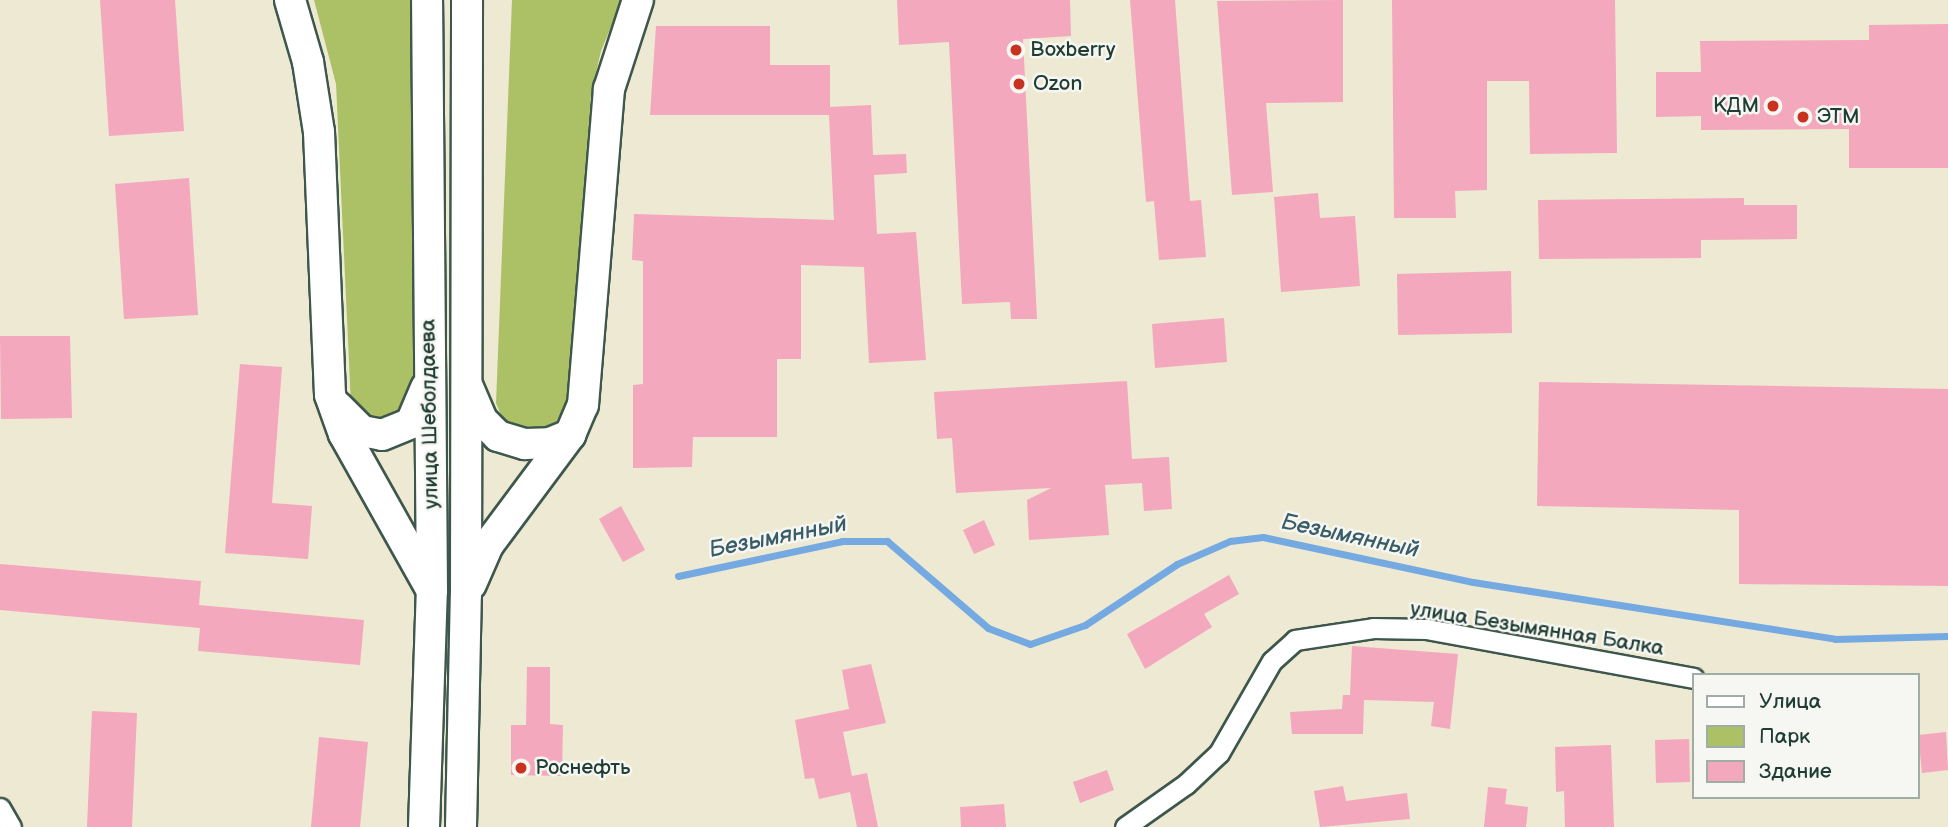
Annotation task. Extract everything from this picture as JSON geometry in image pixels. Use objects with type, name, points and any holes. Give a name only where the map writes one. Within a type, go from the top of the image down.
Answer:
[{"type":"main road","points":[[290,0],[308,62],[319,132],[330,394],[344,434],[432,591]]},
{"type":"main road","name":"улица Шеболдаева","points":[[424,827],[432,591],[427,0]]},
{"type":"main road","name":"улица Шеболдаева","points":[[461,827],[466,594],[467,0]]},
{"type":"main road","points":[[466,594],[488,545],[570,435],[583,405],[589,372],[609,89],[638,0]]},
{"type":"main road","points":[[330,394],[346,419],[362,431],[382,435],[411,423],[429,379]]},
{"type":"main road","points":[[465,379],[482,420],[498,436],[525,444],[550,443],[570,435]]},
{"type":"street","name":"улица Безымянная Балка","points":[[1125,827],[1186,784],[1219,753],[1272,660],[1295,640],[1373,628],[1427,629],[1692,678]]},
{"type":"street","points":[[0,808],[10,827]]},
{"type":"green space","points":[[314,0],[420,0],[413,399],[406,416],[374,425],[351,405],[336,84]]},
{"type":"green space","points":[[512,0],[622,0],[601,51],[591,94],[569,397],[556,422],[543,429],[516,430],[503,420],[496,403]]},
{"type":"building","points":[[100,0],[175,0],[184,131],[109,136]]},
{"type":"building","points":[[897,0],[1070,0],[1071,36],[1023,39],[1037,319],[1011,319],[1010,302],[962,304],[949,42],[899,45]]},
{"type":"building","points":[[1130,0],[1175,0],[1190,201],[1201,200],[1206,257],[1159,260],[1154,201],[1146,202]]},
{"type":"building","points":[[1343,0],[1343,102],[1266,103],[1273,192],[1232,195],[1217,1]]},
{"type":"building","points":[[1392,0],[1615,0],[1617,153],[1530,154],[1529,81],[1487,81],[1487,190],[1455,191],[1456,218],[1394,218]]},
{"type":"building","points":[[1948,24],[1948,168],[1849,168],[1849,129],[1701,130],[1701,116],[1656,117],[1656,72],[1701,72],[1700,41],[1869,40],[1869,25]]},
{"type":"building","points":[[656,26],[770,26],[770,65],[830,65],[830,107],[871,105],[873,155],[906,154],[907,173],[874,175],[877,234],[916,232],[926,360],[869,363],[864,267],[801,265],[801,359],[777,359],[777,437],[693,437],[692,467],[633,468],[633,385],[643,384],[643,261],[632,260],[634,214],[834,220],[829,115],[650,115]]},
{"type":"building","points":[[189,178],[198,315],[124,319],[115,184]]},
{"type":"building","points":[[1318,193],[1320,218],[1355,216],[1360,286],[1281,292],[1274,197]]},
{"type":"building","points":[[1744,198],[1744,205],[1797,205],[1797,239],[1701,240],[1701,258],[1539,259],[1538,200]]},
{"type":"building","points":[[1511,271],[1512,333],[1398,335],[1397,274]]},
{"type":"building","points":[[1224,318],[1227,362],[1155,368],[1152,324]]},
{"type":"building","points":[[0,336],[70,336],[72,418],[1,419]]},
{"type":"building","points":[[240,364],[282,367],[272,503],[312,506],[308,559],[225,553]]},
{"type":"building","points":[[1127,381],[1132,459],[1169,457],[1172,509],[1144,511],[1142,483],[1105,485],[1109,535],[1029,540],[1027,500],[1051,488],[956,493],[952,438],[937,439],[934,392]]},
{"type":"building","points":[[1539,382],[1948,389],[1948,586],[1739,584],[1739,510],[1537,506]]},
{"type":"building","points":[[621,506],[645,550],[623,562],[599,519]]},
{"type":"building","points":[[984,520],[995,545],[974,554],[963,530]]},
{"type":"building","points":[[0,564],[201,581],[199,605],[364,620],[360,665],[198,651],[200,628],[0,610]]},
{"type":"building","points":[[1229,575],[1239,594],[1204,614],[1212,627],[1145,669],[1127,634]]},
{"type":"building","points":[[1352,646],[1458,654],[1450,729],[1431,726],[1434,702],[1364,700],[1363,734],[1292,734],[1290,712],[1342,709],[1343,695],[1350,695]]},
{"type":"building","points":[[871,664],[886,723],[843,732],[852,776],[867,773],[878,827],[857,827],[850,792],[819,799],[814,778],[805,779],[795,720],[849,709],[842,670]]},
{"type":"building","points":[[527,667],[550,667],[550,724],[563,725],[562,776],[511,775],[511,725],[526,725]]},
{"type":"building","points":[[92,711],[137,713],[132,827],[87,827]]},
{"type":"building","points":[[1946,732],[1948,770],[1922,773],[1920,735]]},
{"type":"building","points":[[319,737],[368,742],[360,827],[311,827]]},
{"type":"building","points":[[1689,739],[1690,782],[1656,783],[1655,740]]},
{"type":"building","points":[[1611,745],[1614,827],[1565,827],[1564,791],[1556,792],[1555,747]]},
{"type":"building","points":[[1107,770],[1114,790],[1080,803],[1073,782]]},
{"type":"building","points":[[1343,786],[1346,801],[1407,793],[1410,819],[1320,827],[1314,791]]},
{"type":"building","points":[[1488,787],[1507,789],[1505,804],[1528,807],[1526,827],[1484,827]]},
{"type":"building","points":[[1004,804],[1006,827],[961,827],[960,807]]},
{"type":"waterway","name":"Безымянный","points":[[678,576],[842,541],[887,541],[988,628],[1030,644],[1085,625],[1177,564],[1230,541],[1263,537],[1473,582],[1835,639],[1948,636]]},
{"type":"place","name":"Boxberry","points":[[1016,50]]},
{"type":"place","name":"Ozon","points":[[1019,84]]},
{"type":"place","name":"КДМ","points":[[1773,106]]},
{"type":"place","name":"ЭТМ","points":[[1803,117]]},
{"type":"place","name":"Роснефть","points":[[521,768]]}]
